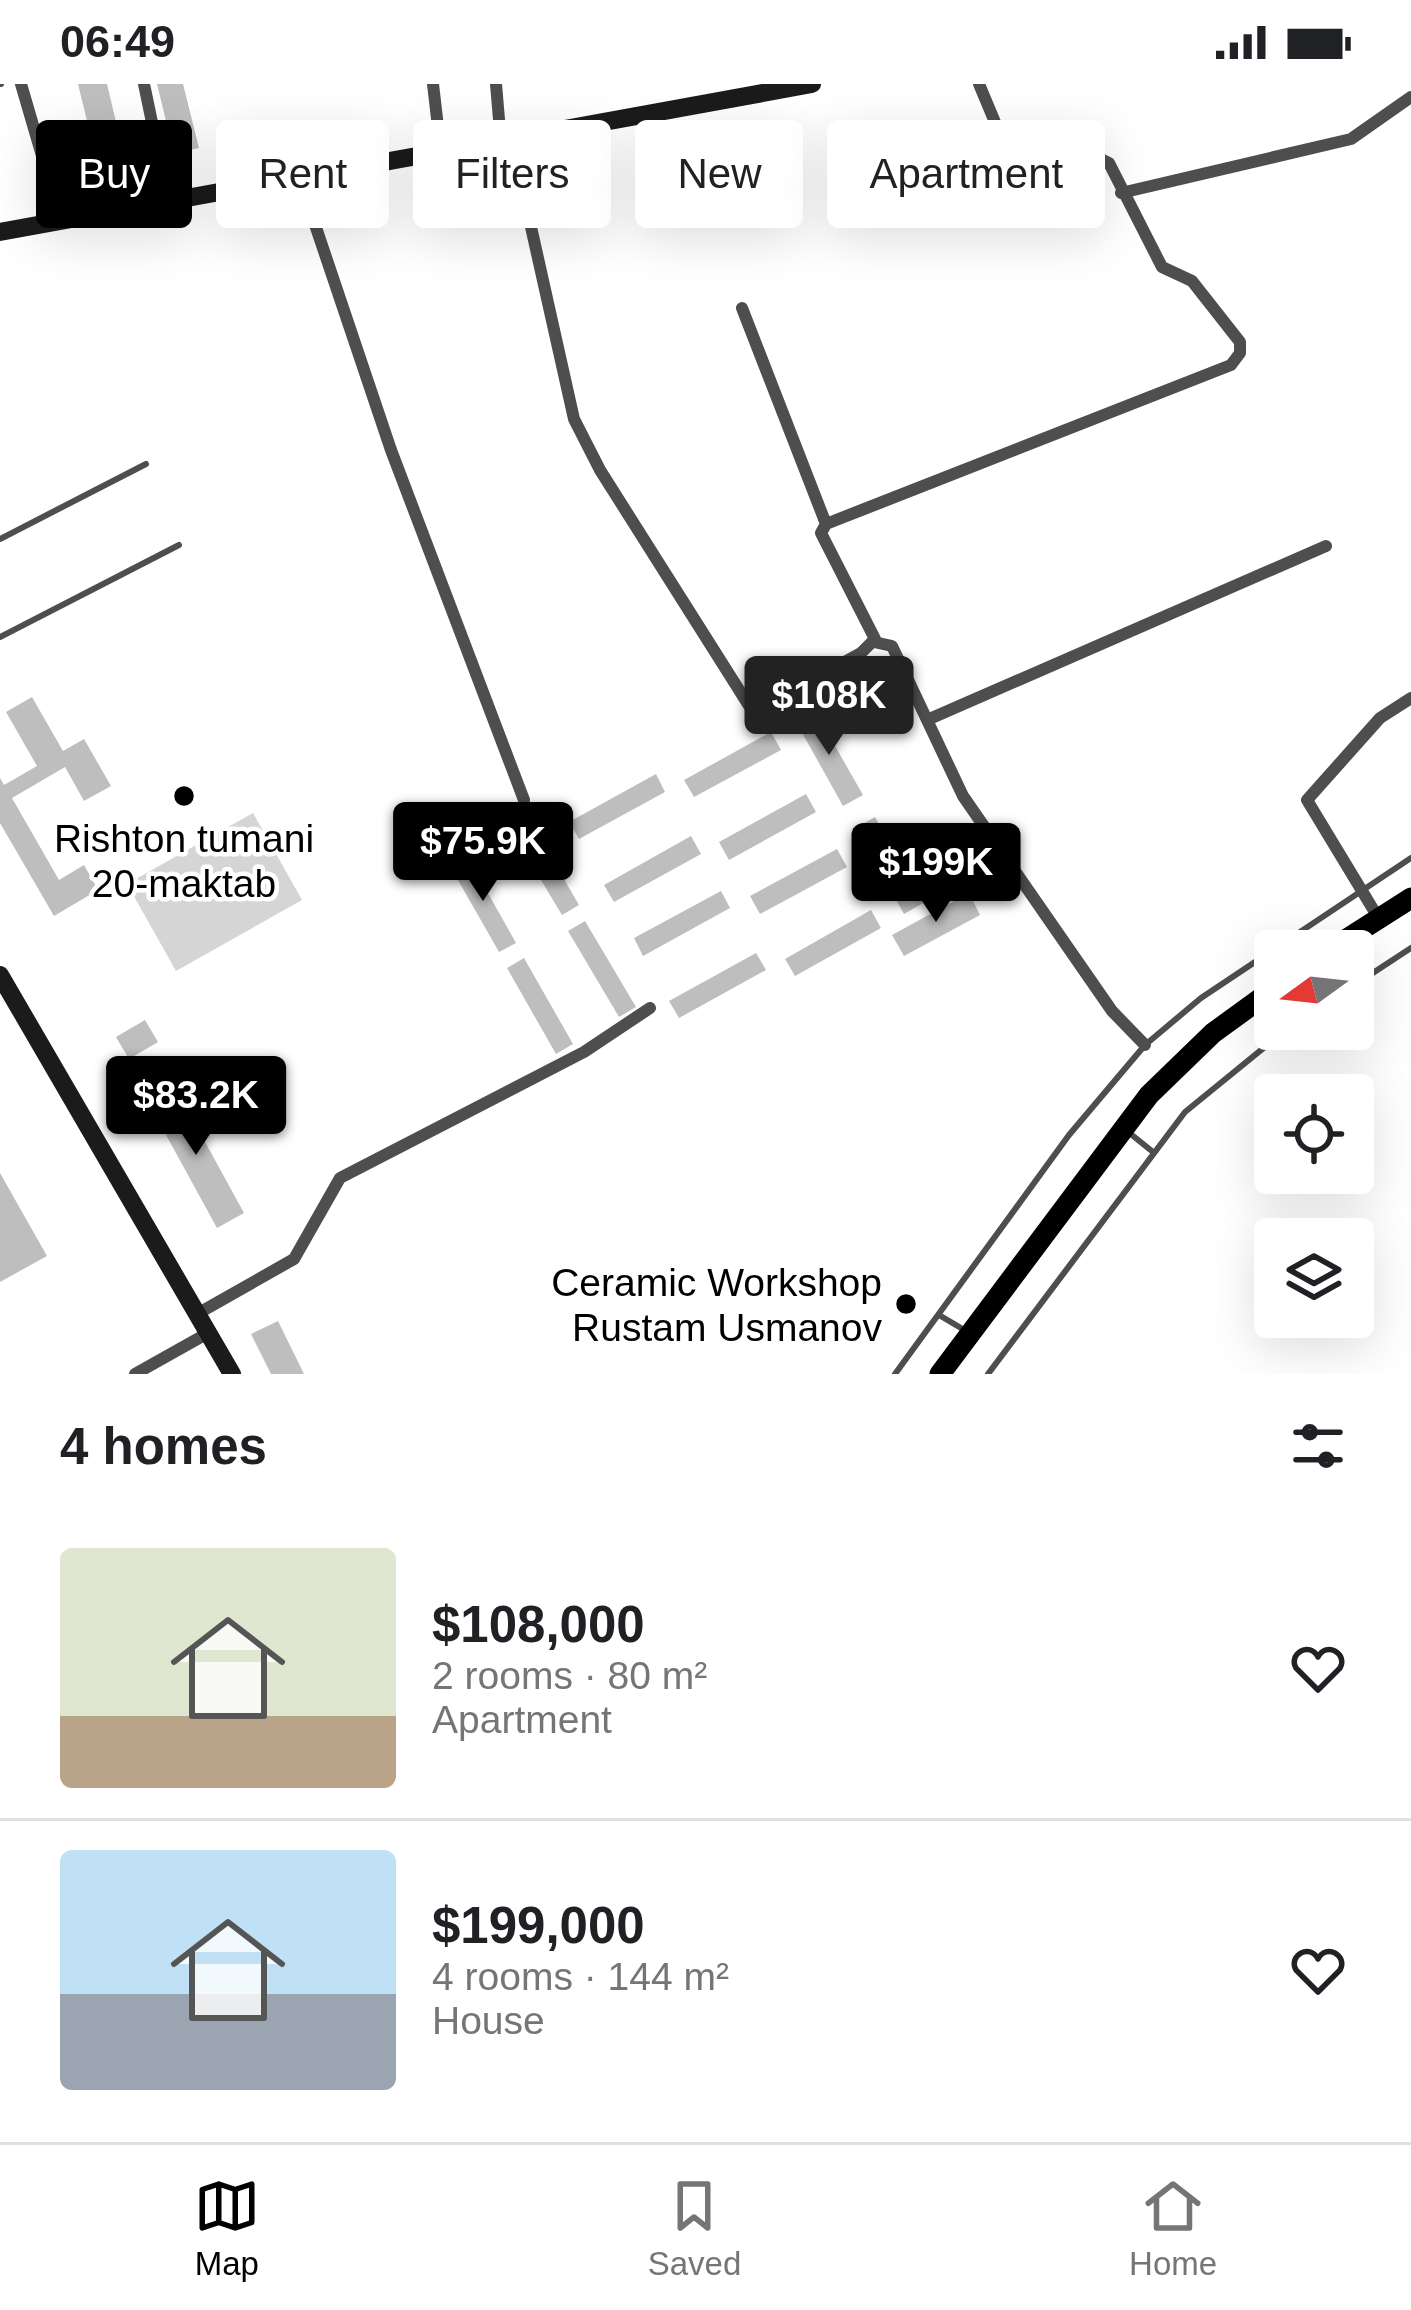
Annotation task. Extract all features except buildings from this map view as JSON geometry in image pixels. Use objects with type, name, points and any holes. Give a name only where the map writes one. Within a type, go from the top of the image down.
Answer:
[{"type":"main road","points":[[1361,930],[1411,898]]},
{"type":"main road","points":[[940,1374],[1122,1127],[1214,1033],[1254,1003]]},
{"type":"street","points":[[21,84],[36,135]]},
{"type":"street","points":[[144,84],[152,120]]},
{"type":"street","points":[[433,84],[438,120]]},
{"type":"street","points":[[496,84],[503,120]]},
{"type":"street","points":[[611,123],[812,84]]},
{"type":"street","points":[[874,642],[821,533],[826,524],[1231,365],[1240,353],[1240,342],[1192,281],[1162,267],[1109,164],[1101,159],[1030,183],[1020,182],[979,84]]},
{"type":"street","points":[[1121,193],[1351,139],[1411,97]]},
{"type":"street","points":[[0,232],[36,226]]},
{"type":"street","points":[[316,228],[392,450],[524,800]]},
{"type":"street","points":[[528,228],[574,419],[600,470],[743,700],[753,712],[874,642],[892,646],[963,796],[1112,1011],[1145,1045]]},
{"type":"street","points":[[742,308],[826,524]]},
{"type":"street","points":[[927,720],[1326,546]]},
{"type":"street","points":[[1379,919],[1307,800],[1380,718],[1411,698]]},
{"type":"street","points":[[0,975],[232,1374]]},
{"type":"street","points":[[197,1314],[294,1259],[340,1178],[584,1052],[650,1008]]},
{"type":"street","points":[[135,1374],[208,1333]]},
{"type":"lane","points":[[0,539],[146,464]]},
{"type":"lane","points":[[0,637],[179,545]]},
{"type":"lane","points":[[896,1374],[1069,1135],[1145,1045],[1189,1006],[1411,858]]},
{"type":"lane","points":[[1374,972],[1411,948]]},
{"type":"lane","points":[[988,1374],[1185,1112],[1261,1050]]},
{"type":"lane","points":[[1122,1127],[1153,1152]]},
{"type":"lane","points":[[939,1315],[970,1333]]},
{"type":"shaded area","points":[[253,813],[302,900],[176,971],[127,884]]},
{"type":"place","name":"Rishton tumani 20-maktab","points":[[184,796]]},
{"type":"place","name":"Ceramic Workshop Rustam Usmanov","points":[[906,1304]]}]
